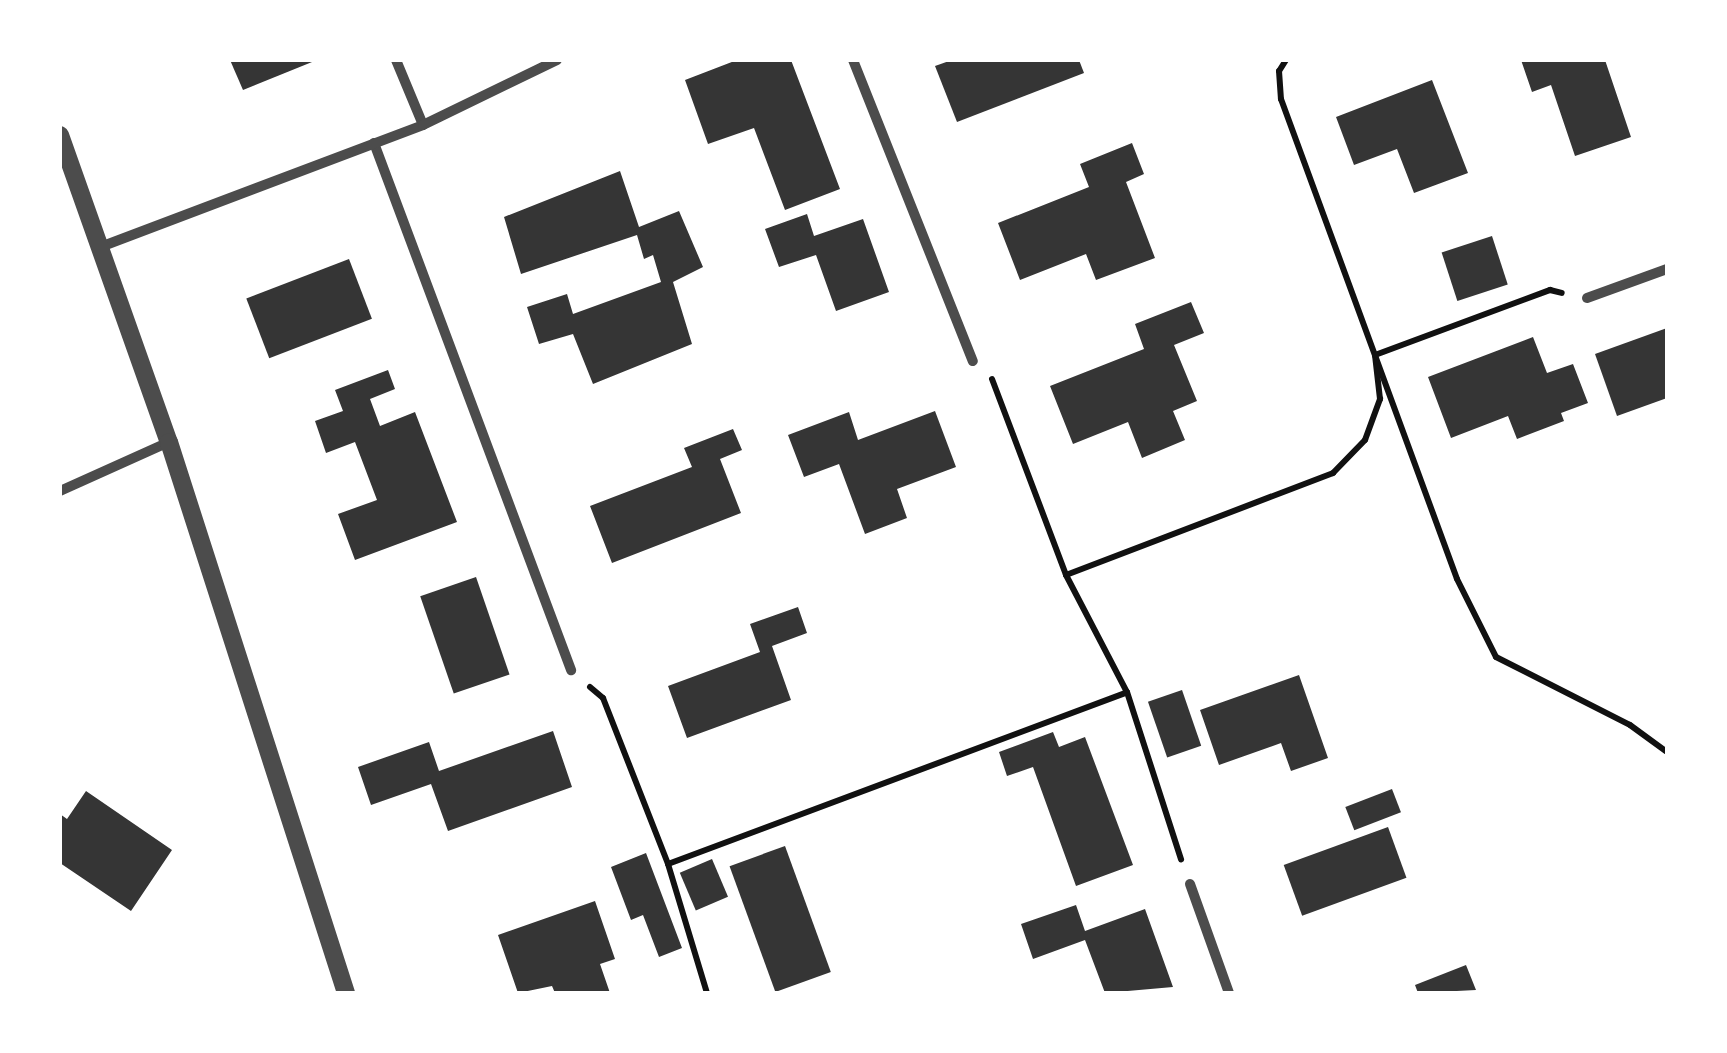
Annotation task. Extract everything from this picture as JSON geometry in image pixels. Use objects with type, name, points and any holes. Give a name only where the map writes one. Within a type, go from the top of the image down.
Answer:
[{"type":"street","points":[[396,60],[423,125]]},
{"type":"street","points":[[103,246],[423,125],[557,60]]},
{"type":"street","points":[[853,60],[973,361]]},
{"type":"street","points":[[60,136],[103,246],[169,442],[346,993]]},
{"type":"street","points":[[374,143],[571,670]]},
{"type":"street","points":[[1586,298],[1667,269]]},
{"type":"street","points":[[60,491],[169,442]]},
{"type":"street","points":[[1190,884],[1229,993]]},
{"type":"path","points":[[1286,60],[1279,71],[1281,99],[1457,579],[1496,657],[1630,725],[1667,752]]},
{"type":"path","points":[[1375,355],[1550,290],[1586,298]]},
{"type":"path","points":[[1066,575],[1333,474],[1365,440],[1380,399],[1375,355]]},
{"type":"path","points":[[973,361],[994,381],[1066,575],[1127,692],[1190,884]]},
{"type":"path","points":[[571,670],[603,698],[668,864],[707,993]]},
{"type":"path","points":[[668,864],[1127,692]]},
{"type":"building","points":[[230,60],[317,60],[243,90]]},
{"type":"building","points":[[737,60],[791,60],[840,189],[785,210],[754,128],[708,144],[685,80]]},
{"type":"building","points":[[952,60],[1079,60],[1084,73],[957,122],[935,66]]},
{"type":"building","points":[[1521,60],[1605,60],[1631,137],[1575,156],[1551,85],[1532,92]]},
{"type":"building","points":[[1432,80],[1468,173],[1414,193],[1397,149],[1354,165],[1336,117]]},
{"type":"building","points":[[1132,143],[1144,174],[1126,182],[1155,258],[1096,280],[1086,254],[1020,280],[998,223],[1089,187],[1080,164]]},
{"type":"building","points":[[620,171],[639,227],[679,211],[703,267],[673,282],[692,344],[593,384],[573,334],[539,344],[527,307],[567,294],[573,314],[661,282],[653,255],[644,259],[637,235],[521,274],[504,217]]},
{"type":"building","points":[[807,214],[814,236],[863,219],[889,292],[836,311],[816,255],[779,267],[765,229]]},
{"type":"building","points":[[1492,236],[1508,285],[1457,301],[1442,252]]},
{"type":"building","points":[[349,259],[372,319],[269,358],[246,298]]},
{"type":"building","points":[[1191,302],[1204,333],[1174,345],[1197,401],[1173,411],[1185,440],[1142,458],[1128,422],[1073,444],[1050,386],[1144,349],[1135,324]]},
{"type":"building","points":[[1667,328],[1667,398],[1617,416],[1595,354]]},
{"type":"building","points":[[1533,337],[1547,373],[1573,364],[1588,403],[1561,413],[1564,421],[1517,439],[1508,416],[1451,438],[1428,377]]},
{"type":"building","points":[[388,370],[395,389],[370,399],[380,426],[415,412],[457,522],[355,560],[338,514],[377,500],[355,442],[326,453],[315,421],[343,411],[335,390]]},
{"type":"building","points":[[935,411],[956,467],[897,489],[907,518],[865,534],[839,464],[804,477],[788,435],[849,412],[858,440]]},
{"type":"building","points":[[733,429],[742,450],[720,459],[741,513],[612,563],[590,506],[692,467],[684,448]]},
{"type":"building","points":[[476,577],[510,674],[454,694],[420,596]]},
{"type":"building","points":[[798,607],[807,633],[772,646],[791,700],[687,738],[668,686],[760,652],[750,624]]},
{"type":"building","points":[[1299,675],[1328,758],[1291,771],[1281,743],[1219,765],[1200,710]]},
{"type":"building","points":[[1182,690],[1201,746],[1167,758],[1148,702]]},
{"type":"building","points":[[553,731],[572,787],[448,831],[431,784],[371,805],[358,767],[429,742],[439,771]]},
{"type":"building","points":[[1053,732],[1059,747],[1085,737],[1133,865],[1076,886],[1033,767],[1007,776],[999,752]]},
{"type":"building","points":[[1392,789],[1401,812],[1354,830],[1345,807]]},
{"type":"building","points":[[86,791],[172,850],[131,911],[60,863],[60,814],[67,819]]},
{"type":"building","points":[[1388,827],[1406,878],[1302,916],[1284,865]]},
{"type":"building","points":[[785,846],[831,972],[775,992],[730,866]]},
{"type":"building","points":[[646,853],[682,948],[659,957],[643,915],[631,920],[611,867]]},
{"type":"building","points":[[712,859],[728,897],[696,910],[680,873]]},
{"type":"building","points":[[595,901],[615,959],[600,964],[610,993],[555,993],[552,986],[518,993],[498,935]]},
{"type":"building","points":[[1076,905],[1085,931],[1145,909],[1173,987],[1105,993],[1085,940],[1033,959],[1021,924]]},
{"type":"building","points":[[1466,965],[1476,990],[1418,993],[1415,985]]}]
